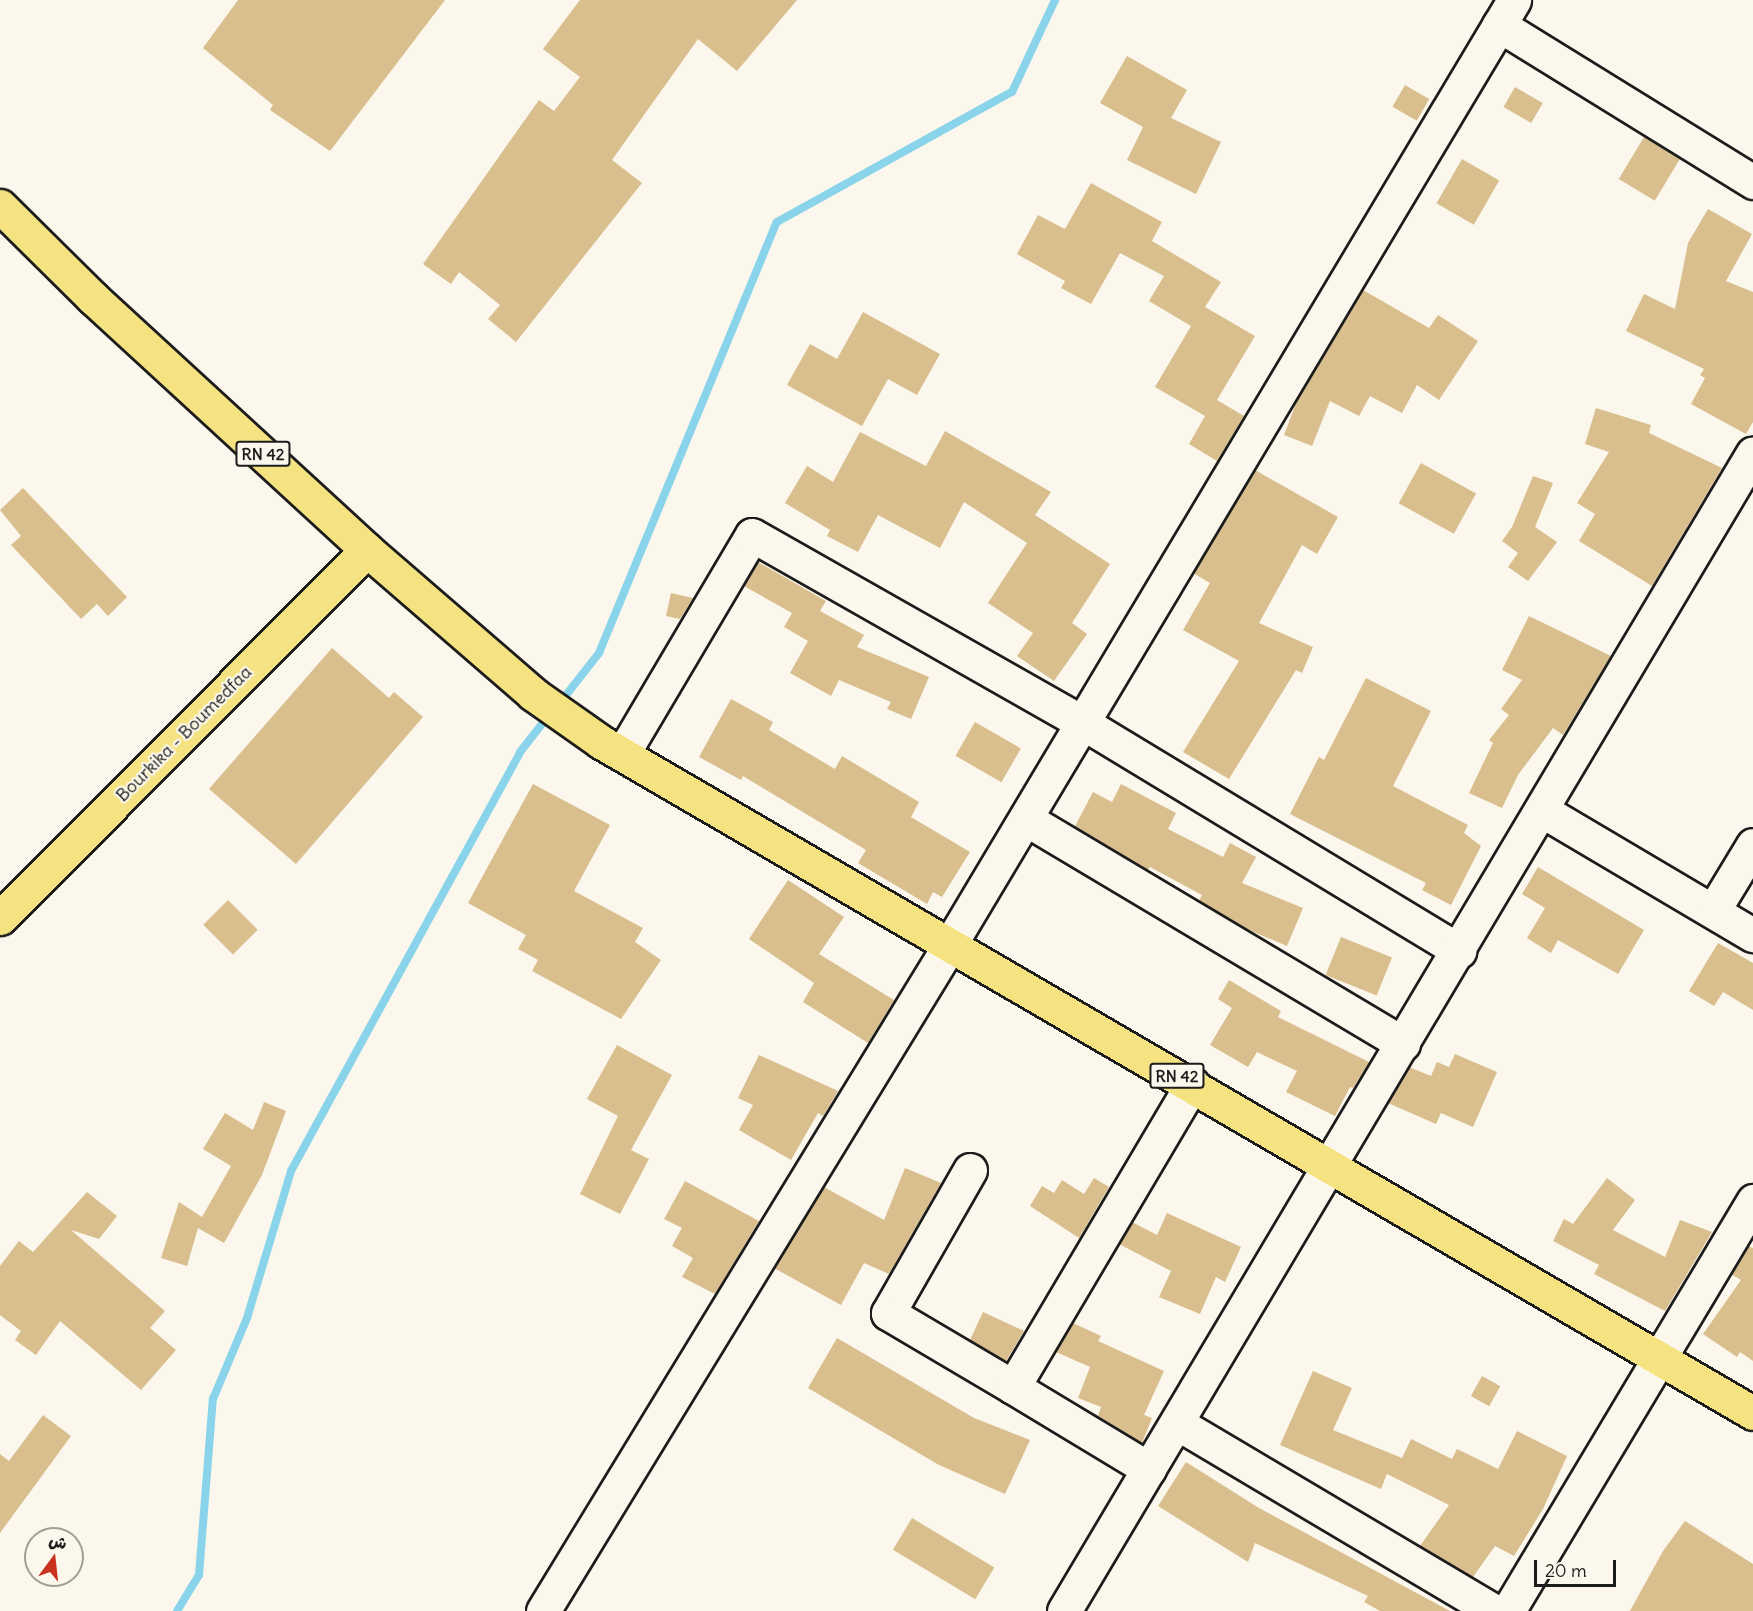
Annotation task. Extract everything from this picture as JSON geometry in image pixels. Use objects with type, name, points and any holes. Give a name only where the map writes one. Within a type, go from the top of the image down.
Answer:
[{"type":"main road","name":"RN 42","points":[[0,206],[93,298],[368,550],[533,694],[612,747],[949,946],[1333,1165],[1753,1413]]},
{"type":"main road","name":"Bourkika - Boumedfaa","points":[[0,918],[368,550]]},
{"type":"street","points":[[543,1611],[1026,819],[1507,12],[1753,182]]},
{"type":"street","points":[[1064,1611],[1333,1165],[1753,453]]},
{"type":"street","points":[[612,747],[752,535],[1083,723],[1460,951]]},
{"type":"street","points":[[1543,811],[1753,935]]},
{"type":"street","points":[[1026,819],[1403,1044]]},
{"type":"street","points":[[1713,911],[1753,844]]},
{"type":"street","points":[[1013,1386],[1192,1084]]},
{"type":"street","points":[[970,1170],[888,1313],[1149,1469]]},
{"type":"street","points":[[1508,1611],[1753,1201]]},
{"type":"street","points":[[1177,1423],[1493,1611]]},
{"type":"building","points":[[238,0],[445,0],[330,151],[270,110],[273,105],[203,48]]},
{"type":"building","points":[[580,0],[797,0],[737,71],[698,39],[612,160],[642,183],[516,342],[488,319],[500,305],[459,272],[451,284],[423,264],[539,100],[554,111],[580,77],[543,49]]},
{"type":"building","points":[[1127,56],[1187,90],[1171,118],[1221,142],[1196,194],[1127,160],[1143,127],[1100,103]]},
{"type":"building","points":[[1405,85],[1429,99],[1417,121],[1392,107]]},
{"type":"building","points":[[1515,87],[1543,103],[1531,123],[1504,107]]},
{"type":"building","points":[[1644,137],[1680,159],[1655,201],[1619,179]]},
{"type":"building","points":[[1462,159],[1499,180],[1474,225],[1436,203]]},
{"type":"building","points":[[1091,183],[1162,222],[1152,241],[1221,282],[1205,307],[1255,336],[1217,400],[1244,416],[1217,461],[1189,444],[1205,416],[1155,387],[1191,326],[1149,301],[1164,276],[1120,253],[1091,304],[1061,288],[1065,281],[1017,254],[1038,215],[1065,229]]},
{"type":"building","points":[[1708,209],[1752,234],[1726,281],[1753,292],[1753,422],[1746,434],[1691,404],[1705,378],[1700,375],[1704,369],[1626,331],[1644,294],[1675,309],[1688,243]]},
{"type":"building","points":[[1363,290],[1429,328],[1438,315],[1478,341],[1439,400],[1417,385],[1402,413],[1370,396],[1359,416],[1330,401],[1312,446],[1284,435],[1298,398]]},
{"type":"building","points":[[863,312],[940,354],[917,395],[888,379],[862,426],[787,385],[810,344],[837,359]]},
{"type":"building","points":[[1596,408],[1651,425],[1649,433],[1722,468],[1652,586],[1579,541],[1595,514],[1577,503],[1609,452],[1585,444]]},
{"type":"building","points":[[945,431],[1051,492],[1035,515],[1110,564],[1072,623],[1087,634],[1054,681],[1017,656],[1033,633],[988,603],[1027,543],[964,502],[940,548],[878,515],[858,552],[827,536],[830,530],[785,503],[807,466],[833,482],[860,432],[926,466]]},
{"type":"building","points":[[1421,463],[1476,494],[1454,534],[1399,503]]},
{"type":"building","points":[[1255,470],[1338,517],[1317,554],[1302,545],[1259,623],[1313,647],[1302,673],[1296,670],[1229,779],[1183,752],[1239,661],[1183,630],[1210,583],[1193,573]]},
{"type":"building","points":[[1533,476],[1553,483],[1535,527],[1557,542],[1528,581],[1508,567],[1518,553],[1502,541],[1512,527]]},
{"type":"building","points":[[23,488],[127,597],[108,616],[97,604],[81,619],[11,545],[21,536],[0,510]]},
{"type":"building","points":[[758,562],[826,601],[820,611],[864,635],[857,647],[929,677],[911,719],[887,709],[891,702],[839,680],[831,696],[790,673],[808,641],[784,627],[792,613],[744,586]]},
{"type":"building","points":[[671,593],[693,598],[680,619],[666,616]]},
{"type":"building","points":[[1529,616],[1611,656],[1563,735],[1553,728],[1518,775],[1502,808],[1469,793],[1493,743],[1489,740],[1509,715],[1501,709],[1522,680],[1502,670]]},
{"type":"building","points":[[332,648],[389,698],[394,692],[423,717],[296,864],[209,789]]},
{"type":"building","points":[[1366,678],[1431,711],[1393,786],[1468,825],[1464,833],[1481,846],[1451,905],[1422,890],[1426,883],[1290,814],[1319,757],[1324,760]]},
{"type":"building","points":[[731,699],[773,722],[769,730],[835,769],[842,756],[919,802],[911,817],[970,852],[942,897],[933,892],[927,904],[858,863],[866,850],[743,776],[741,780],[699,757]]},
{"type":"building","points":[[975,722],[1021,748],[1001,782],[956,756]]},
{"type":"building","points":[[533,784],[610,825],[574,891],[643,928],[635,942],[661,960],[621,1019],[532,971],[538,960],[518,949],[526,935],[468,903]]},
{"type":"building","points":[[1121,784],[1176,813],[1168,829],[1223,857],[1230,843],[1256,857],[1242,883],[1303,908],[1287,946],[1249,930],[1199,901],[1202,895],[1150,867],[1148,870],[1075,826],[1093,792],[1112,802]]},
{"type":"building","points":[[1538,867],[1644,930],[1618,974],[1558,940],[1551,953],[1527,938],[1545,908],[1522,894]]},
{"type":"building","points":[[788,880],[844,917],[819,954],[894,1000],[868,1043],[803,1002],[814,983],[749,939]]},
{"type":"building","points":[[228,900],[258,930],[233,954],[203,925]]},
{"type":"building","points":[[1341,937],[1392,958],[1377,996],[1326,975]]},
{"type":"building","points":[[1718,943],[1753,963],[1753,1010],[1723,992],[1714,1006],[1689,991]]},
{"type":"building","points":[[1229,980],[1281,1011],[1278,1017],[1369,1062],[1353,1088],[1350,1087],[1335,1116],[1286,1092],[1297,1071],[1257,1052],[1248,1067],[1210,1045],[1232,1008],[1218,999]]},
{"type":"building","points":[[617,1045],[672,1075],[631,1150],[649,1159],[620,1214],[580,1194],[618,1116],[587,1099]]},
{"type":"building","points":[[1455,1054],[1497,1072],[1473,1127],[1441,1113],[1436,1124],[1388,1103],[1409,1067],[1431,1076],[1437,1062],[1449,1067]]},
{"type":"building","points":[[759,1055],[838,1091],[823,1116],[818,1113],[791,1160],[739,1130],[753,1105],[738,1098]]},
{"type":"building","points":[[264,1102],[286,1111],[262,1175],[224,1243],[198,1228],[187,1266],[161,1258],[179,1202],[202,1217],[231,1166],[203,1149],[225,1113],[253,1130]]},
{"type":"building","points":[[905,1168],[941,1183],[889,1274],[864,1263],[841,1305],[774,1268],[824,1187],[884,1220]]},
{"type":"building","points":[[1094,1178],[1109,1187],[1079,1238],[1030,1206],[1042,1186],[1054,1193],[1062,1180],[1084,1194]]},
{"type":"building","points":[[1607,1178],[1635,1200],[1613,1230],[1665,1257],[1680,1220],[1712,1232],[1665,1311],[1594,1274],[1599,1265],[1553,1241],[1564,1219],[1573,1224]]},
{"type":"building","points":[[685,1181],[759,1221],[715,1294],[682,1277],[693,1258],[672,1246],[682,1228],[664,1219]]},
{"type":"building","points":[[87,1192],[117,1216],[99,1239],[71,1230],[165,1311],[150,1328],[176,1350],[141,1390],[60,1321],[36,1355],[15,1340],[21,1331],[0,1315],[0,1266],[19,1241],[33,1252]]},
{"type":"building","points":[[1167,1213],[1241,1247],[1225,1282],[1216,1277],[1200,1314],[1159,1297],[1171,1271],[1119,1244],[1132,1222],[1157,1235]]},
{"type":"building","points":[[1748,1246],[1753,1248],[1753,1361],[1740,1352],[1737,1357],[1703,1334],[1741,1280],[1731,1274]]},
{"type":"building","points":[[983,1312],[1024,1331],[1006,1361],[970,1340]]},
{"type":"building","points":[[1073,1323],[1101,1336],[1098,1341],[1164,1371],[1144,1415],[1152,1418],[1142,1443],[1098,1416],[1101,1407],[1078,1398],[1090,1367],[1056,1352]]},
{"type":"building","points":[[837,1338],[974,1418],[1030,1440],[1005,1494],[939,1465],[808,1388]]},
{"type":"building","points":[[1313,1371],[1352,1388],[1333,1430],[1402,1458],[1411,1439],[1452,1459],[1457,1449],[1498,1469],[1517,1431],[1567,1456],[1543,1509],[1514,1556],[1495,1546],[1473,1577],[1420,1546],[1449,1505],[1387,1474],[1381,1489],[1280,1445]]},
{"type":"building","points":[[1482,1376],[1500,1386],[1489,1406],[1471,1396]]},
{"type":"building","points":[[43,1415],[71,1436],[0,1533],[0,1454],[9,1461]]},
{"type":"building","points":[[1186,1462],[1259,1508],[1450,1611],[1380,1611],[1364,1602],[1368,1596],[1255,1543],[1248,1562],[1158,1506]]},
{"type":"building","points":[[912,1518],[994,1567],[975,1599],[893,1550]]},
{"type":"building","points":[[1685,1521],[1753,1564],[1753,1611],[1630,1611],[1663,1551]]},
{"type":"waterway","points":[[559,704],[599,653],[777,222],[1012,92],[1055,0]]},
{"type":"waterway","points":[[177,1611],[199,1575],[213,1399],[247,1318],[291,1171],[520,752],[550,714]]}]
